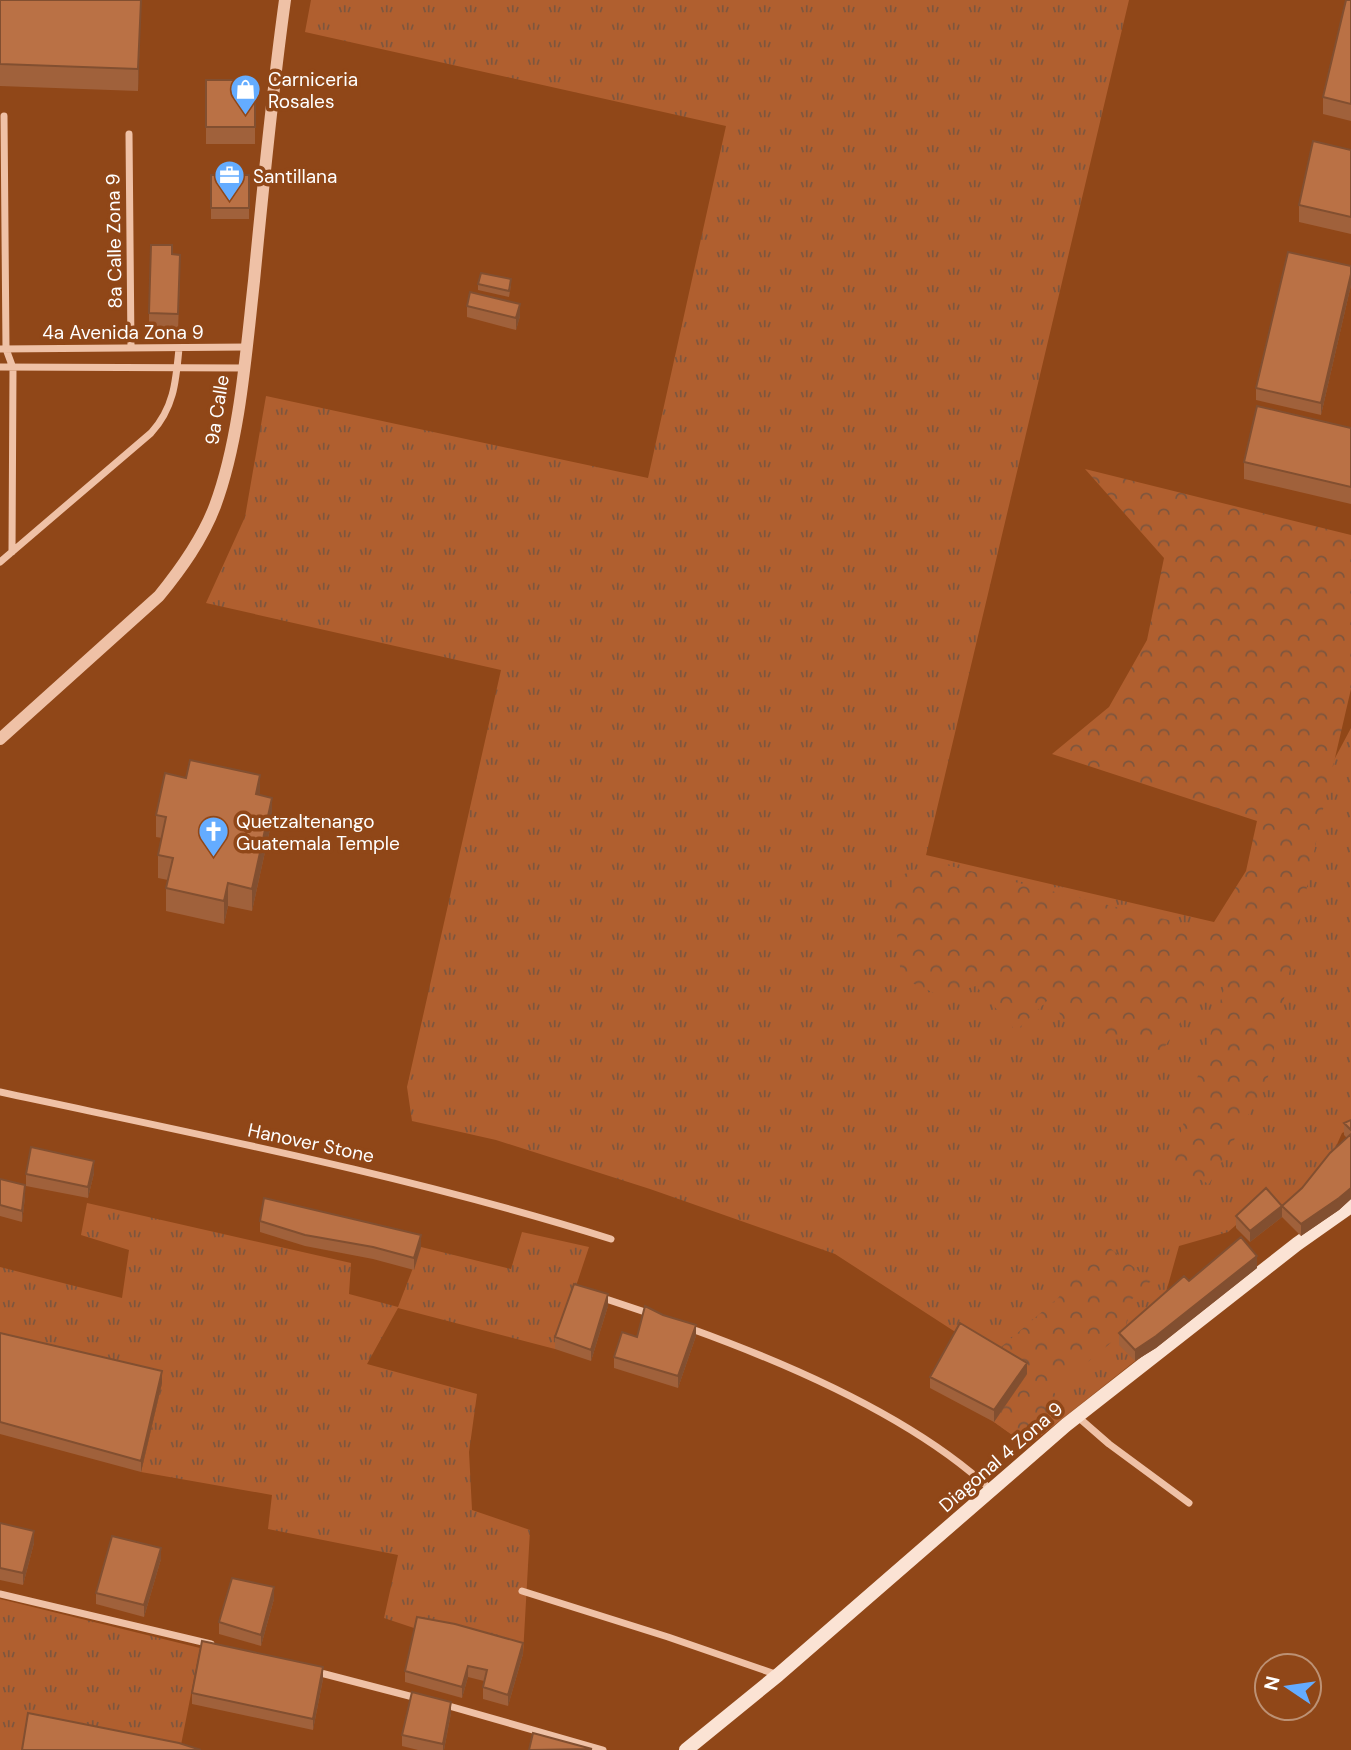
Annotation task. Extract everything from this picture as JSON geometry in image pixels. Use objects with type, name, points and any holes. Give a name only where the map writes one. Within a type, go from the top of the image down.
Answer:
[{"type":"main road","name":"Diagonal 4 Zona 9","points":[[686,1750],[778,1675],[1077,1416],[1297,1244],[1351,1206]]},
{"type":"street","name":"9a Calle","points":[[0,739],[151,604],[181,569],[214,508],[224,478],[247,347],[285,0]]},
{"type":"street","points":[[4,116],[3,349],[13,368],[12,552]]},
{"type":"street","name":"8a Calle Zona 9","points":[[129,134],[131,348]]},
{"type":"street","name":"4a Avenida Zona 9","points":[[3,349],[247,347]]},
{"type":"street","points":[[0,562],[162,421],[170,407],[179,348]]},
{"type":"street","name":"4a Avenida Zona 9","points":[[0,367],[244,368]]},
{"type":"street","name":"Hanover Stone","points":[[0,1092],[375,1173],[488,1202],[611,1239]]},
{"type":"street","points":[[591,1293],[654,1315]]},
{"type":"street","points":[[680,1324],[768,1359],[916,1433],[948,1454],[991,1491]]},
{"type":"street","points":[[1077,1416],[1109,1444],[1189,1503]]},
{"type":"street","points":[[522,1591],[778,1675]]},
{"type":"street","points":[[0,1594],[216,1645]]},
{"type":"street","points":[[311,1670],[603,1750]]},
{"type":"green space","points":[[311,0],[1129,0],[926,855],[1244,929],[1351,728],[1351,1129],[1342,1133],[1334,1151],[1284,1211],[1265,1200],[1228,1232],[1179,1246],[1165,1296],[1135,1361],[1028,1446],[994,1422],[1027,1375],[835,1254],[650,1189],[496,1140],[412,1121],[407,1087],[501,670],[206,603],[245,517],[266,396],[648,478],[726,126],[305,32]]},
{"type":"green space","points":[[1085,469],[1351,535],[1351,689],[1321,818],[1267,1082],[1209,1184],[1171,1165],[1227,979],[1210,976],[1162,1051],[1062,1020],[1053,995],[1016,1031],[976,986],[941,996],[901,978],[892,879],[934,862],[1209,930],[1246,871],[1257,821],[1052,754],[1109,707],[1147,640],[1164,558]]},
{"type":"green space","points":[[87,1203],[351,1263],[349,1294],[398,1307],[421,1247],[511,1269],[522,1232],[589,1247],[555,1349],[398,1308],[367,1364],[477,1394],[469,1452],[472,1510],[530,1530],[523,1654],[417,1629],[384,1618],[398,1555],[268,1529],[272,1495],[141,1472],[162,1383],[0,1344],[0,1267],[122,1298],[129,1250],[81,1235]]},
{"type":"green space","points":[[1101,1241],[1151,1281],[1130,1301],[1125,1331],[1053,1391],[1065,1408],[1028,1446],[994,1422],[1027,1374],[993,1354],[1058,1298]]},
{"type":"green space","points":[[0,1599],[200,1648],[180,1750],[0,1750]]},
{"type":"building","points":[[0,0],[141,0],[138,69],[0,64]]},
{"type":"building","points":[[1346,0],[1351,0],[1351,104],[1323,97]]},
{"type":"building","points":[[206,80],[255,80],[255,127],[206,127]]},
{"type":"building","points":[[1313,141],[1351,150],[1351,217],[1299,205]]},
{"type":"building","name":"Santillana","points":[[211,175],[249,175],[249,208],[211,208]]},
{"type":"building","points":[[151,245],[172,245],[172,254],[180,255],[178,314],[149,313]]},
{"type":"building","points":[[1288,252],[1351,266],[1321,403],[1256,388]]},
{"type":"building","points":[[481,273],[511,279],[509,291],[478,284]]},
{"type":"building","points":[[470,292],[520,304],[516,318],[467,306]]},
{"type":"building","points":[[1257,406],[1351,428],[1351,487],[1244,462]]},
{"type":"building","name":"Quetzaltenango Guatemala Temple","points":[[190,760],[260,775],[256,794],[272,798],[252,889],[228,883],[224,901],[166,888],[173,858],[158,855],[166,817],[156,815],[165,773],[186,778]]},
{"type":"building","points":[[1351,1120],[1351,1130],[1344,1123]]},
{"type":"building","points":[[1351,1134],[1351,1188],[1301,1224],[1282,1206]]},
{"type":"building","points":[[31,1147],[94,1161],[88,1187],[26,1174]]},
{"type":"building","points":[[0,1179],[25,1185],[22,1211],[0,1205]]},
{"type":"building","points":[[1266,1188],[1282,1206],[1250,1231],[1236,1216]]},
{"type":"building","points":[[264,1198],[421,1235],[414,1258],[373,1247],[305,1235],[260,1221]]},
{"type":"building","points":[[1241,1237],[1257,1256],[1156,1336],[1135,1350],[1119,1333],[1184,1276],[1189,1281]]},
{"type":"building","points":[[574,1284],[608,1294],[591,1350],[555,1337]]},
{"type":"building","points":[[645,1306],[663,1315],[696,1325],[678,1376],[614,1357],[622,1332],[637,1337]]},
{"type":"building","points":[[960,1323],[1027,1363],[994,1410],[930,1377]]},
{"type":"building","points":[[0,1333],[162,1371],[141,1461],[0,1422]]},
{"type":"building","points":[[0,1523],[34,1531],[23,1573],[0,1568]]},
{"type":"building","points":[[112,1536],[161,1548],[144,1605],[96,1593]]},
{"type":"building","points":[[232,1578],[274,1587],[261,1635],[219,1622]]},
{"type":"building","points":[[417,1617],[455,1624],[523,1643],[508,1695],[483,1687],[487,1670],[468,1666],[462,1687],[405,1671]]},
{"type":"building","points":[[202,1641],[323,1667],[313,1719],[192,1693]]},
{"type":"building","points":[[412,1692],[451,1702],[443,1744],[402,1735]]},
{"type":"building","points":[[28,1713],[179,1743],[201,1750],[22,1750]]},
{"type":"building","points":[[533,1733],[592,1749],[529,1750]]},
{"type":"place","name":"Carniceria Rosales","points":[[245,117]]},
{"type":"place","name":"Santillana","points":[[230,203]]},
{"type":"place","name":"Quetzaltenango Guatemala Temple","points":[[213,859]]}]
